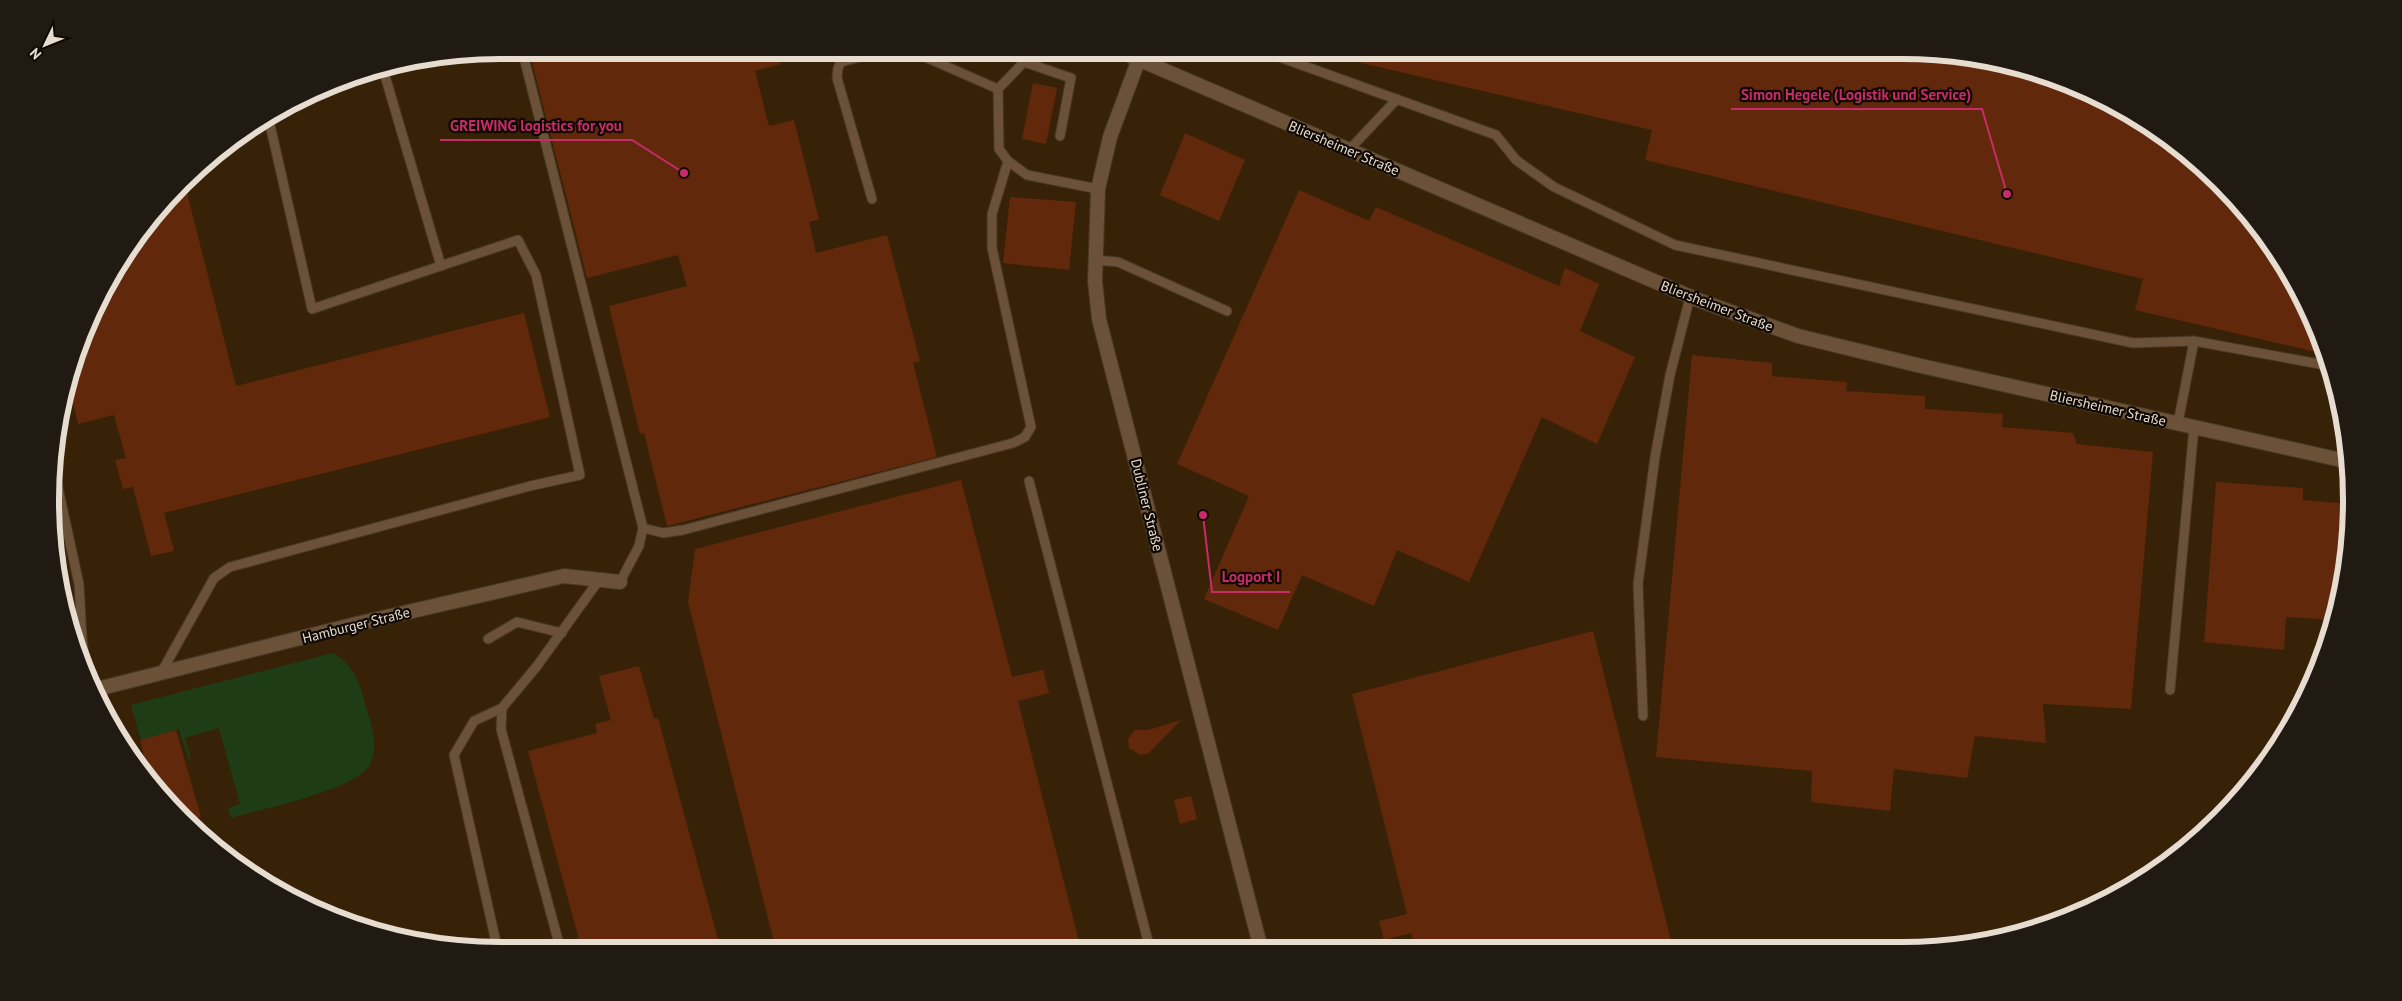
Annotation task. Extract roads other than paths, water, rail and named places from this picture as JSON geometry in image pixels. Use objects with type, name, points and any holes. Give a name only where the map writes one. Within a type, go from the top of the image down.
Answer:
[{"type":"street","name":"Bliersheimer Straße","points":[[1139,59],[1690,297],[1798,336],[1917,365],[2341,460]]},
{"type":"street","name":"Dubliner Straße","points":[[1139,59],[1110,137],[1098,189],[1096,260],[1100,318],[1259,942]]},
{"type":"street","name":"Hamburger Straße","points":[[100,688],[356,624],[564,576],[620,582]]},
{"type":"lane","points":[[524,59],[644,528],[639,546],[620,582]]},
{"type":"lane","points":[[852,59],[841,62],[837,78],[872,199]]},
{"type":"lane","points":[[930,59],[998,89]]},
{"type":"lane","points":[[1285,59],[1496,135],[1516,160],[1554,187],[1675,245],[2133,344],[2194,341],[2322,364]]},
{"type":"lane","points":[[1060,136],[1071,78],[1024,62],[998,89],[999,149],[1008,161],[1027,175],[1098,189]]},
{"type":"lane","points":[[385,74],[441,266]]},
{"type":"lane","points":[[1349,150],[1397,99]]},
{"type":"lane","points":[[161,673],[214,578],[230,567],[530,486],[580,475],[536,275],[518,240],[312,309],[270,124]]},
{"type":"lane","points":[[644,528],[663,533],[683,530],[1013,443],[1025,437],[1031,427],[992,248],[992,214],[1008,161]]},
{"type":"lane","points":[[1096,260],[1118,262],[1227,311]]},
{"type":"lane","points":[[1643,716],[1638,584],[1655,457],[1670,375],[1690,297]]},
{"type":"lane","points":[[2178,423],[2194,341]]},
{"type":"lane","points":[[2170,690],[2194,427]]},
{"type":"lane","points":[[1028,481],[1148,942]]},
{"type":"lane","points":[[59,493],[80,584],[83,644]]},
{"type":"lane","points":[[496,942],[454,755],[474,721],[502,708],[562,633],[599,580]]},
{"type":"lane","points":[[488,639],[517,622],[562,633]]},
{"type":"lane","points":[[502,708],[501,729],[560,942]]},
{"type":"place","name":"GREIWING logistics for you","points":[[684,173]]},
{"type":"place","name":"Simon Hegele (Logistik und Service)","points":[[2007,194]]},
{"type":"place","name":"Logport I","points":[[1203,515]]}]
